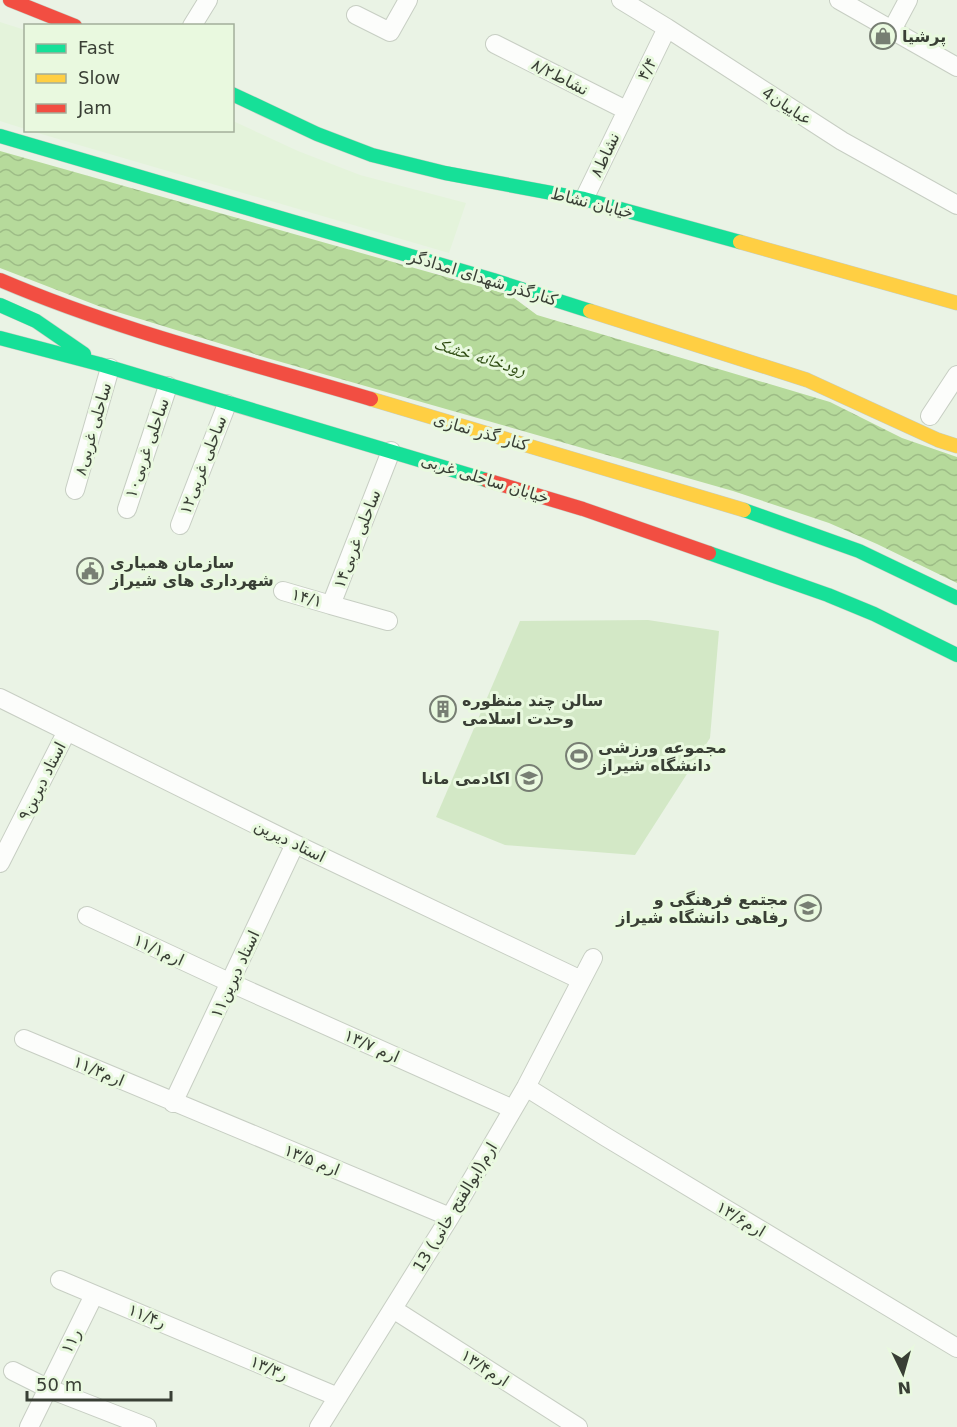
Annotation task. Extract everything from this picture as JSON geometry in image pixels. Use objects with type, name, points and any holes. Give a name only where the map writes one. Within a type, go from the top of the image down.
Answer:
[{"type":"main road","points":[[10,0],[30,3],[71,24]]},
{"type":"main road","name":"خیابان نشاط","points":[[234,95],[317,134],[372,155],[445,173],[584,199],[957,303]]},
{"type":"main road","name":"کنارگذر شهدای امدادگر","points":[[0,136],[493,280],[807,380],[938,440],[957,446]]},
{"type":"main road","name":"کنار گذر نمازی","points":[[0,280],[106,321],[725,504],[858,551],[957,598]]},
{"type":"main road","points":[[0,305],[36,321],[104,366]]},
{"type":"main road","name":"خیابان ساحلی غربی","points":[[0,338],[104,366],[583,510],[788,580],[874,614],[957,655]]},
{"type":"street","points":[[193,24],[208,0]]},
{"type":"street","points":[[356,15],[390,32],[408,0]]},
{"type":"street","name":"عباییان4","points":[[621,0],[842,141],[957,205]]},
{"type":"street","points":[[839,0],[957,67]]},
{"type":"street","points":[[892,30],[908,0]]},
{"type":"street","name":"۴/۴","points":[[626,110],[667,28]]},
{"type":"street","name":"نشاط۸/۲","points":[[495,44],[626,110]]},
{"type":"street","name":"نشاط۸","points":[[584,199],[626,110]]},
{"type":"street","name":"ساحلی غربی۸","points":[[75,490],[104,366]]},
{"type":"street","points":[[930,416],[957,375]]},
{"type":"street","name":"ساحلی غربی۱۰","points":[[127,509],[168,386]]},
{"type":"street","name":"ساحلی غربی۱۲","points":[[180,525],[227,404]]},
{"type":"street","name":"ساحلی غربی۱۴","points":[[388,621],[331,605],[392,451]]},
{"type":"street","name":"۱۴/۱","points":[[283,591],[331,605]]},
{"type":"street","name":"استاد دیرین","points":[[2,703],[67,731],[295,844],[580,980]]},
{"type":"street","name":"استاد دیرین۹","points":[[0,863],[67,731]]},
{"type":"street","name":"استاد دیرین۱۱","points":[[173,1103],[295,844]]},
{"type":"street","name":"۱۱/۱ارم","points":[[87,916],[231,983]]},
{"type":"street","name":"13 ارم(ابوالفتح خانی)","points":[[319,1427],[450,1217],[526,1087],[593,958]]},
{"type":"street","name":"۱۳/۷ ارم","points":[[231,983],[513,1109]]},
{"type":"street","name":"۱۱/۳ارم","points":[[24,1039],[173,1103]]},
{"type":"street","name":"۱۳/۶ارم","points":[[526,1087],[957,1348]]},
{"type":"street","name":"۱۳/۵ ارم","points":[[173,1103],[450,1217]]},
{"type":"street","name":"۱۱/۴ر","points":[[60,1280],[200,1338]]},
{"type":"street","name":"۱۱ر","points":[[29,1427],[94,1295]]},
{"type":"street","name":"۱۳/۴ارم","points":[[393,1309],[578,1427]]},
{"type":"street","name":"۱۳/۳ر","points":[[200,1338],[338,1397]]},
{"type":"street","points":[[13,1371],[47,1388],[147,1427]]},
{"type":"shaded area","points":[[0,22],[24,30],[24,129],[0,121]]},
{"type":"shaded area","points":[[234,121],[298,151],[360,175],[466,203],[449,253],[34,132],[234,132]]},
{"type":"shaded area","name":"مجموعه ورزشی دانشگاه شیراز","points":[[648,620],[719,631],[710,738],[635,855],[505,845],[436,817],[520,621]]},
{"type":"water","name":"رودخانه خشک","points":[[0,151],[510,295],[537,315],[830,402],[902,438],[957,457],[957,583],[829,523],[733,491],[267,358],[101,307],[0,268]]},
{"type":"traffic: fast","points":[[234,95],[317,134],[372,155],[445,173],[584,199],[740,242]]},
{"type":"traffic: fast","points":[[0,136],[493,280],[590,311]]},
{"type":"traffic: fast","points":[[0,305],[36,321],[84,354]]},
{"type":"traffic: fast","points":[[0,338],[99,364],[486,480]]},
{"type":"traffic: fast","points":[[744,510],[859,551],[957,598]]},
{"type":"traffic: fast","points":[[709,553],[828,595],[874,614],[957,655]]},
{"type":"traffic: slow","points":[[740,242],[957,303]]},
{"type":"traffic: slow","points":[[590,311],[807,380],[938,440],[957,446]]},
{"type":"traffic: slow","points":[[371,399],[744,510]]},
{"type":"traffic: jam","points":[[10,0],[70,24]]},
{"type":"traffic: jam","points":[[0,280],[137,330],[371,399]]},
{"type":"traffic: jam","points":[[486,480],[583,509],[709,553]]},
{"type":"place","name":"پرشیا","points":[[883,36]]},
{"type":"place","name":"سازمان همیاری شهرداری های شیراز","points":[[90,571]]},
{"type":"place","name":"سالن چند منظوره وحدت اسلامی","points":[[443,709]]},
{"type":"place","name":"مجموعه ورزشی دانشگاه شیراز","points":[[579,756]]},
{"type":"place","name":"اکادمی مانا","points":[[529,778]]},
{"type":"place","name":"مجتمع فرهنگی و رفاهی دانشگاه شیراز","points":[[808,908]]}]
